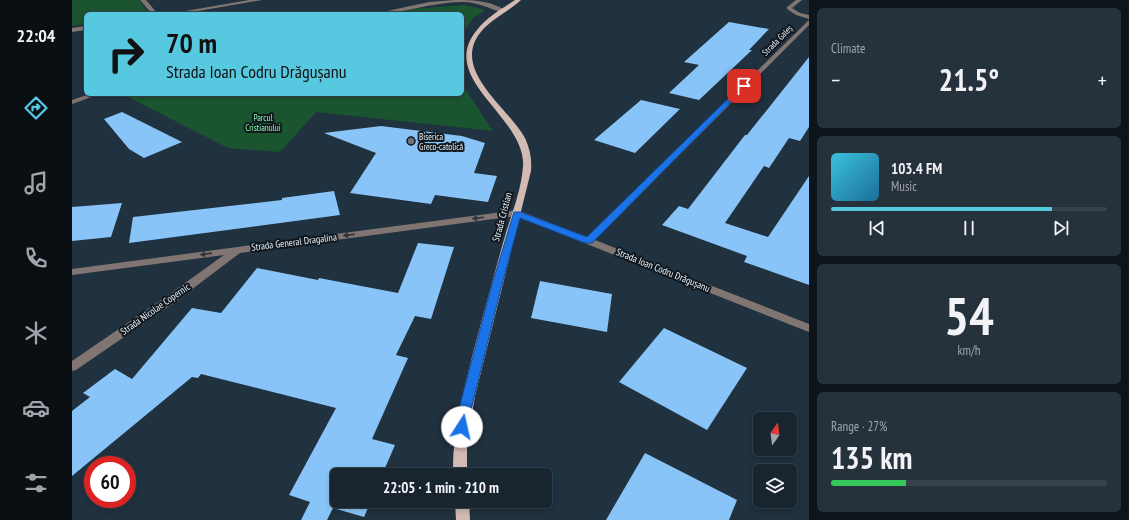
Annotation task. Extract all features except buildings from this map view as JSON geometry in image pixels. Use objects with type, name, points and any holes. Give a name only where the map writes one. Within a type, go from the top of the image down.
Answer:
[{"type":"main road","name":"Strada Cristian","points":[[460,468],[460,438],[466,405],[517,214],[528,165],[526,151],[509,121],[476,80],[469,64],[469,50],[474,38],[482,27],[518,0]]},
{"type":"main road","points":[[462,508],[463,520]]},
{"type":"street","points":[[143,0],[153,12]]},
{"type":"street","points":[[184,12],[259,0]]},
{"type":"street","points":[[387,12],[429,4],[470,0]]},
{"type":"street","points":[[799,0],[790,5],[789,8],[798,14],[809,17]]},
{"type":"street","points":[[456,1],[487,4],[503,11]]},
{"type":"street","name":"Strada Galeș","points":[[588,241],[809,22]]},
{"type":"street","points":[[72,30],[84,28]]},
{"type":"street","points":[[72,102],[91,96]]},
{"type":"street","name":"Strada Ioan Codru Drăgușanu","points":[[517,214],[809,328]]},
{"type":"street","name":"Strada General Dragalina","points":[[72,272],[517,214]]},
{"type":"street","name":"Strada Nicolae Copernic","points":[[72,367],[171,299],[238,250]]},
{"type":"green space","points":[[72,0],[139,0],[148,12],[84,12],[84,24],[72,26]]},
{"type":"green space","points":[[464,5],[483,9],[483,12],[473,18],[464,31],[464,12],[399,12],[413,9]]},
{"type":"green space","name":"Parcul Cristianului","points":[[464,87],[493,131],[316,112],[280,152],[228,148],[126,96],[464,96]]},
{"type":"place","name":"Biserica Greco-catolică","points":[[411,141]]},
{"type":"route","points":[[462,427],[466,405],[496,288],[517,214],[588,241],[744,86]]}]
